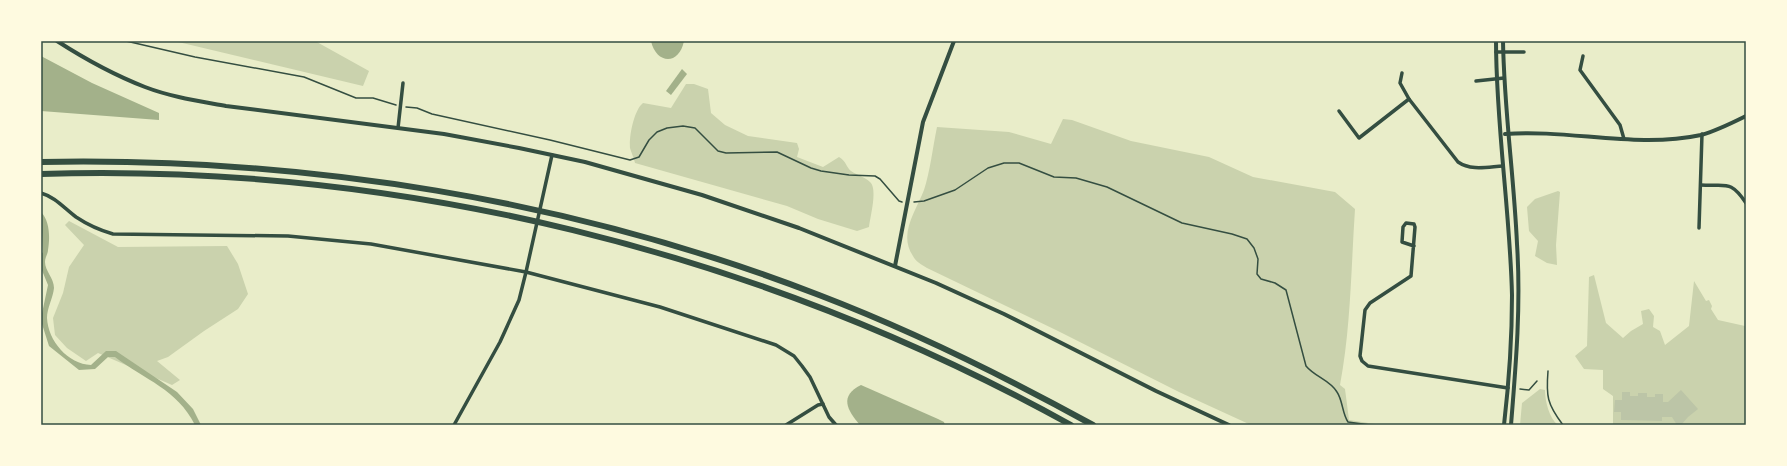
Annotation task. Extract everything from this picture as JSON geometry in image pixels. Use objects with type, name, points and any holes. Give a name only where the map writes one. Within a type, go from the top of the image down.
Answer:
[{"type":"highway","points":[[41,162],[193,164],[252,167],[338,176],[465,195],[605,226],[741,267],[864,313],[988,370],[1092,425]]},
{"type":"highway","points":[[41,174],[157,173],[300,182],[374,191],[459,205],[586,232],[712,268],[834,312],[901,340],[967,371],[1071,425]]},
{"type":"street","points":[[57,41],[109,72],[146,87],[193,100],[226,106],[444,134],[552,155],[702,195],[799,228],[895,266],[1004,314],[1156,391],[1229,425]]},
{"type":"street","points":[[895,266],[924,122],[954,41]]},
{"type":"street","points":[[1496,41],[1497,78],[1512,296],[1508,388],[1504,425]]},
{"type":"street","points":[[1503,41],[1507,134],[1517,243],[1519,303],[1511,425]]},
{"type":"street","points":[[1496,52],[1524,52]]},
{"type":"street","points":[[1583,56],[1580,70],[1620,125],[1624,139]]},
{"type":"street","points":[[1402,73],[1400,83],[1409,99],[1458,162],[1464,166],[1470,167],[1503,166]]},
{"type":"street","points":[[1476,81],[1504,78]]},
{"type":"street","points":[[398,128],[403,83]]},
{"type":"street","points":[[1339,111],[1359,138],[1409,99]]},
{"type":"street","points":[[1501,134],[1530,133],[1624,139],[1659,139],[1702,134],[1746,116]]},
{"type":"street","points":[[1699,228],[1702,134]]},
{"type":"street","points":[[454,425],[500,342],[519,300],[552,155]]},
{"type":"street","points":[[1701,185],[1733,187],[1737,190],[1746,203]]},
{"type":"street","points":[[41,193],[50,195],[77,218],[96,229],[113,234],[288,236],[371,244],[526,272],[653,305],[776,345],[794,356],[802,366],[836,425]]},
{"type":"street","points":[[1414,246],[1402,242],[1403,227],[1406,223],[1414,224],[1416,227],[1411,276],[1370,303],[1365,310],[1360,356],[1362,361],[1368,366],[1508,388]]},
{"type":"street","points":[[786,425],[818,405],[823,404]]},
{"type":"lane","points":[[1520,389],[1528,390],[1537,381]]},
{"type":"path","points":[[126,41],[195,57],[304,77],[356,98],[372,98],[396,105]]},
{"type":"path","points":[[406,107],[417,108],[432,114],[543,138],[630,160],[639,157],[648,140],[658,132],[667,128],[683,126],[695,128],[718,151],[726,153],[777,152],[811,168],[849,175],[875,176],[880,179],[899,201],[908,203],[924,201],[955,190],[988,168],[1004,163],[1019,163],[1054,177],[1076,178],[1107,187],[1182,223],[1247,239],[1254,248],[1258,258],[1257,274],[1261,279],[1275,283],[1286,290],[1306,366],[1311,373],[1332,385],[1338,393],[1344,416],[1348,422],[1370,425]]},
{"type":"path","points":[[1548,371],[1546,392],[1552,410],[1563,425]]},
{"type":"shaded area","points":[[174,41],[315,41],[369,71],[363,86]]},
{"type":"shaded area","points":[[651,41],[684,41],[677,55],[668,59],[662,58],[658,54]]},
{"type":"shaded area","points":[[41,56],[92,83],[159,113],[159,120],[41,111]]},
{"type":"shaded area","points":[[682,69],[687,74],[671,95],[666,91]]},
{"type":"shaded area","points":[[686,84],[694,84],[708,89],[711,113],[725,125],[748,136],[797,143],[799,149],[797,157],[823,167],[839,157],[842,159],[851,171],[866,179],[872,186],[873,203],[869,227],[857,231],[818,219],[787,206],[635,163],[630,148],[630,137],[635,117],[640,106],[643,103],[671,108]]},
{"type":"shaded area","points":[[1063,119],[1072,120],[1131,141],[1209,157],[1253,177],[1335,192],[1355,209],[1349,319],[1340,385],[1345,389],[1349,420],[1381,425],[1251,425],[1179,392],[1058,331],[927,268],[915,260],[909,248],[907,239],[908,231],[913,214],[926,183],[937,127],[1009,132],[1051,144]]},
{"type":"shaded area","points":[[1558,191],[1560,192],[1556,245],[1557,265],[1547,263],[1535,256],[1538,241],[1529,231],[1527,207],[1535,199]]},
{"type":"shaded area","points":[[41,212],[46,220],[49,230],[49,245],[45,265],[53,281],[54,288],[47,318],[48,327],[55,343],[67,356],[83,364],[91,365],[106,351],[116,351],[177,392],[193,409],[201,425],[195,425],[179,402],[160,386],[115,357],[108,357],[95,369],[79,370],[49,346],[41,318],[48,285],[41,268],[41,255],[43,252]]},
{"type":"shaded area","points":[[69,221],[118,247],[227,246],[238,264],[248,294],[238,309],[168,357],[157,361],[180,380],[172,385],[98,353],[86,361],[67,348],[55,335],[53,318],[63,293],[69,267],[84,245],[65,225]]},
{"type":"shaded area","points":[[1594,275],[1606,323],[1623,338],[1643,324],[1641,311],[1649,309],[1654,316],[1653,327],[1660,331],[1665,345],[1689,326],[1694,281],[1706,301],[1709,300],[1712,306],[1711,309],[1718,320],[1745,326],[1746,425],[1613,425],[1613,396],[1603,389],[1603,370],[1584,369],[1575,356],[1587,346],[1589,277]]},
{"type":"shaded area","points":[[861,385],[938,419],[944,422],[945,425],[860,425],[847,404],[850,394],[854,389]]},
{"type":"shaded area","points":[[1540,389],[1545,390],[1548,409],[1552,418],[1558,425],[1520,425],[1522,403]]},
{"type":"building","points":[[1681,390],[1698,409],[1681,425],[1677,425],[1672,417],[1662,417],[1662,421],[1621,420],[1621,412],[1614,412],[1615,400],[1622,400],[1622,392],[1630,392],[1630,396],[1638,396],[1638,393],[1647,393],[1647,397],[1655,397],[1655,394],[1663,394],[1663,402],[1668,402]]}]
